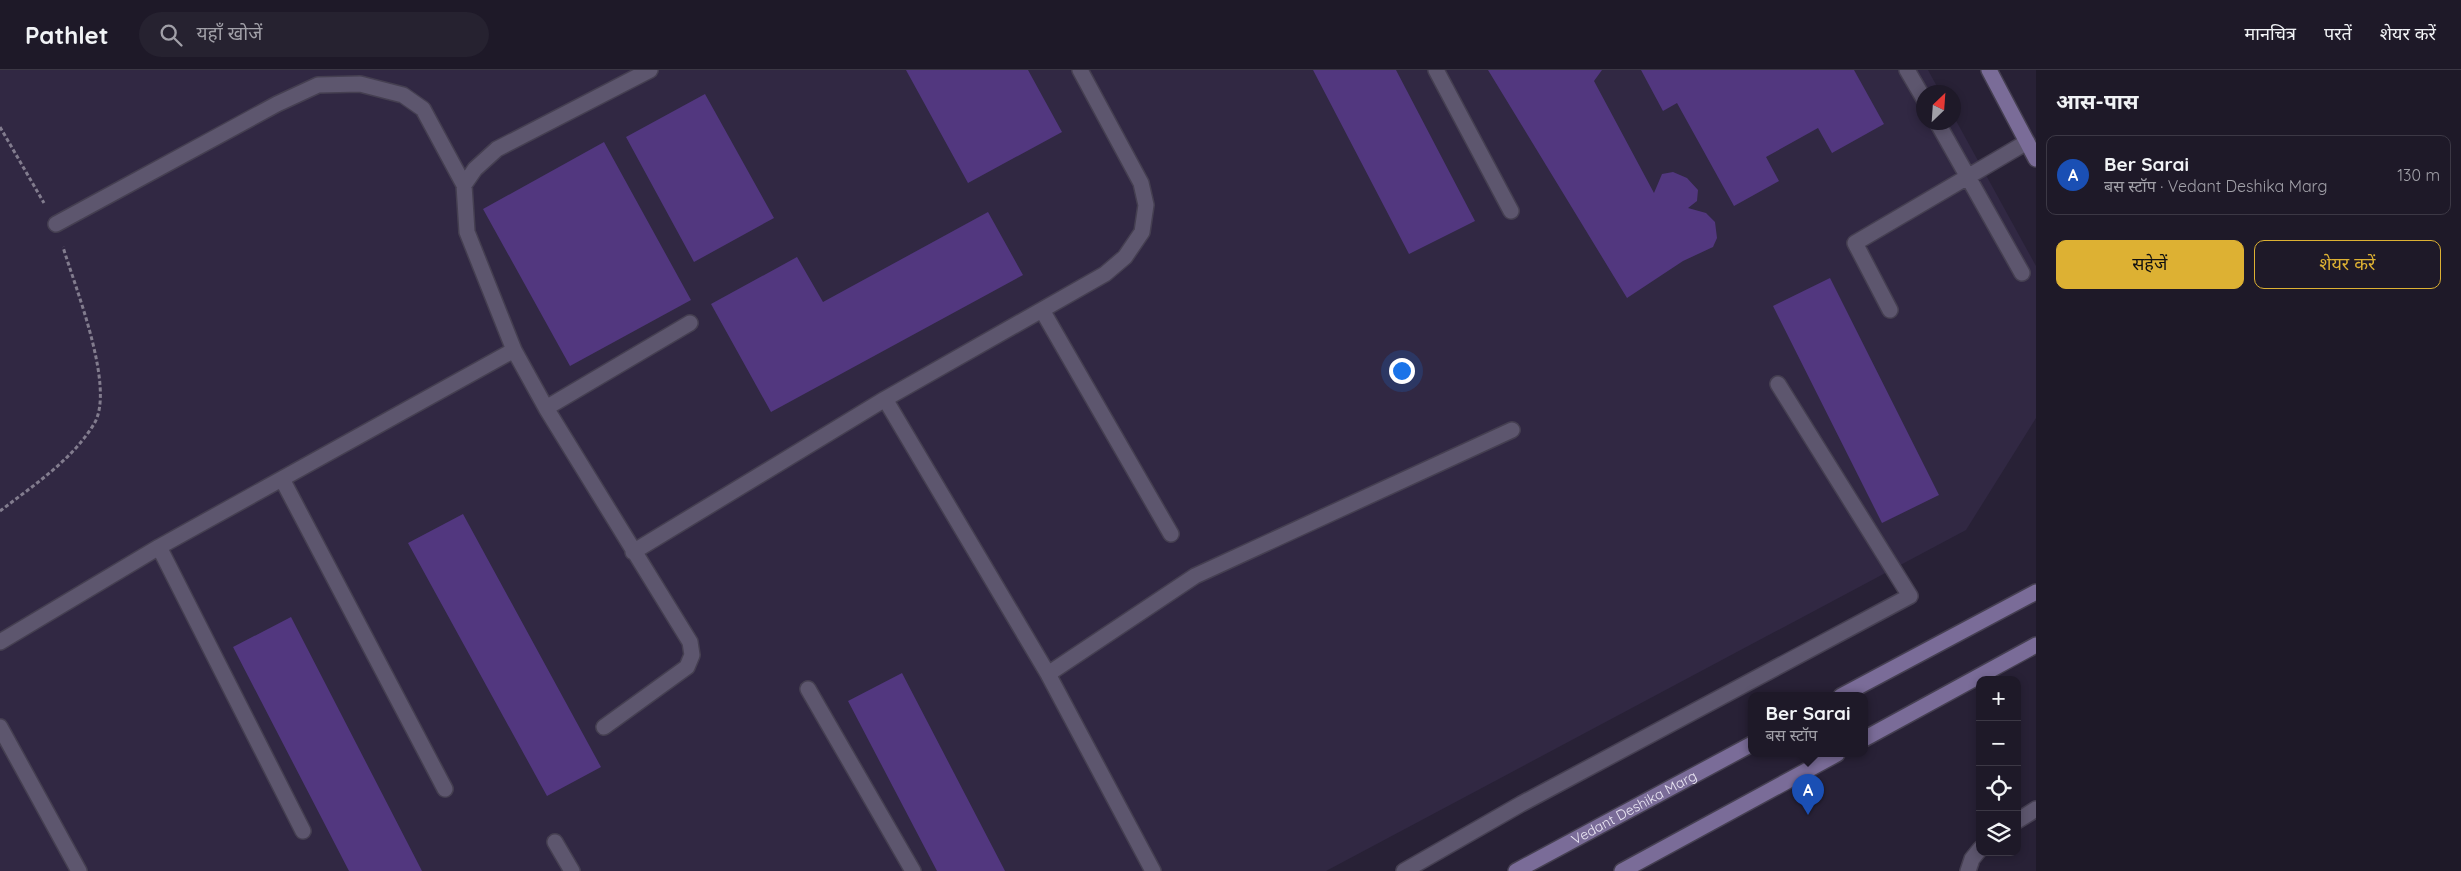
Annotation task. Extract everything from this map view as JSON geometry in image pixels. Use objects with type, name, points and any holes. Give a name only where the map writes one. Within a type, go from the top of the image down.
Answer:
[{"type":"main road","points":[[1988,70],[2036,160]]},
{"type":"main road","points":[[1848,692],[2036,592]]},
{"type":"main road","points":[[1868,737],[2036,645]]},
{"type":"main road","name":"Vedant Deshika Marg","points":[[1516,871],[1748,746]]},
{"type":"main road","points":[[1622,871],[1831,757]]},
{"type":"lane","points":[[464,185],[475,169],[497,149],[650,70]]},
{"type":"lane","points":[[633,552],[885,398],[1105,274],[1125,257],[1142,232],[1146,205],[1141,183],[1080,70]]},
{"type":"lane","points":[[1436,70],[1511,212]]},
{"type":"lane","points":[[1907,70],[1916,85]]},
{"type":"lane","points":[[56,224],[277,104],[318,85],[360,84],[403,95],[423,109],[464,185],[467,232],[514,350],[546,408],[690,642],[692,655],[687,667],[604,727]]},
{"type":"lane","points":[[1942,130],[2022,273]]},
{"type":"lane","points":[[1890,310],[1855,243],[2027,142]]},
{"type":"lane","points":[[1042,310],[1171,534]]},
{"type":"lane","points":[[546,408],[690,324]]},
{"type":"lane","points":[[0,642],[159,547],[514,350]]},
{"type":"lane","points":[[1404,871],[1521,804],[1910,596],[1778,384]]},
{"type":"lane","points":[[885,398],[1048,674],[1153,871]]},
{"type":"lane","points":[[1048,674],[1195,576],[1512,430]]},
{"type":"lane","points":[[282,479],[445,789]]},
{"type":"lane","points":[[159,547],[303,831]]},
{"type":"lane","points":[[808,689],[913,871]]},
{"type":"lane","points":[[0,726],[4,746],[79,871]]},
{"type":"lane","points":[[2021,818],[2036,808]]},
{"type":"lane","points":[[555,842],[572,871]]},
{"type":"lane","points":[[1968,871],[1976,854]]},
{"type":"path","points":[[0,127],[56,224],[98,363],[102,394],[96,422],[65,460],[0,511]]},
{"type":"shaded area","points":[[0,70],[1928,70],[1936,85],[1916,85],[1916,130],[1961,130],[2036,266],[2036,418],[1966,530],[1326,871],[0,871]]},
{"type":"building","points":[[906,70],[1028,70],[1062,132],[968,183]]},
{"type":"building","points":[[1313,70],[1396,70],[1475,221],[1409,254]]},
{"type":"building","points":[[1488,70],[1602,70],[1594,81],[1654,193],[1662,174],[1673,172],[1687,178],[1698,190],[1697,201],[1688,208],[1706,213],[1715,222],[1717,238],[1713,247],[1683,261],[1627,298]]},
{"type":"building","points":[[1641,70],[1854,70],[1884,124],[1832,153],[1818,128],[1766,157],[1779,181],[1734,206],[1677,103],[1663,111]]},
{"type":"building","points":[[705,94],[774,218],[694,262],[626,137]]},
{"type":"building","points":[[604,142],[691,300],[570,366],[483,209]]},
{"type":"building","points":[[988,212],[1023,275],[771,412],[711,304],[797,257],[823,302]]},
{"type":"building","points":[[1830,278],[1939,495],[1882,523],[1773,306]]},
{"type":"building","points":[[463,514],[601,767],[547,796],[408,543]]},
{"type":"building","points":[[291,617],[422,871],[349,871],[233,647]]},
{"type":"building","points":[[902,673],[1005,871],[937,871],[848,701]]},
{"type":"place","name":"Ber Sarai","points":[[1808,815]]}]
